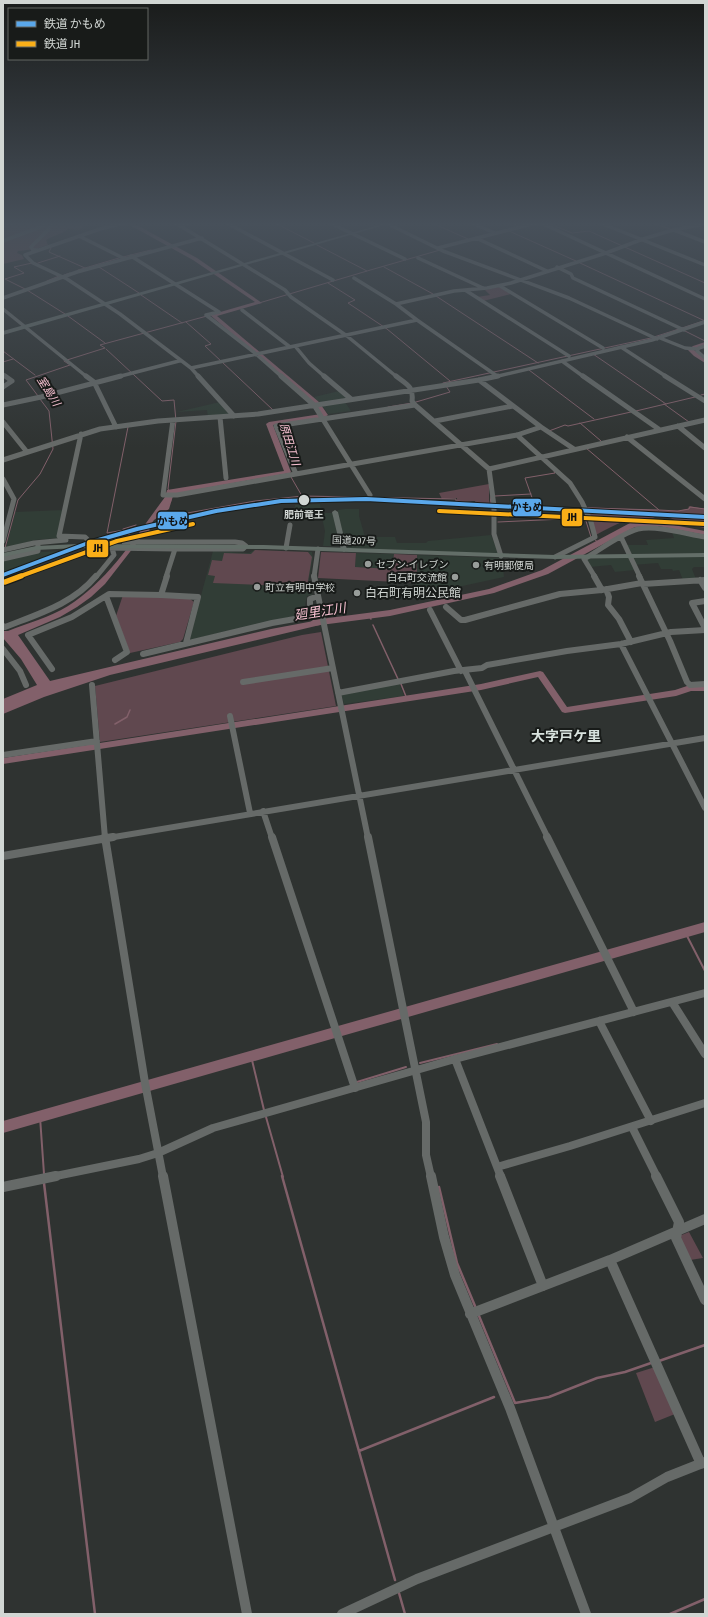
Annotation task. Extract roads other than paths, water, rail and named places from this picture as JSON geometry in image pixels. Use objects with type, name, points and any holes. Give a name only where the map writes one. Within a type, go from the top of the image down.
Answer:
[{"type":"highway","name":"国道207号","points":[[3,555],[54,546],[246,546],[555,558],[705,555]]},
{"type":"main road","points":[[3,333],[125,297]]},
{"type":"main road","points":[[335,512],[344,550]]},
{"type":"street","points":[[96,297],[146,332],[179,361],[191,368],[234,416]]},
{"type":"street","points":[[196,297],[219,312],[206,315],[256,353],[313,404],[370,495]]},
{"type":"street","points":[[292,297],[347,336],[412,390],[414,403],[488,469],[494,506],[494,534],[501,556]]},
{"type":"street","points":[[385,297],[494,374]]},
{"type":"street","points":[[396,304],[424,297]]},
{"type":"street","points":[[477,297],[569,356]]},
{"type":"street","points":[[519,297],[603,348]]},
{"type":"street","points":[[568,297],[656,338],[688,348],[697,349],[705,346]]},
{"type":"street","points":[[615,297],[682,329]]},
{"type":"street","points":[[3,309],[94,382],[116,426]]},
{"type":"street","points":[[242,310],[292,346],[351,400]]},
{"type":"street","points":[[191,368],[220,360],[347,336],[417,320]]},
{"type":"street","points":[[3,460],[81,434],[116,426],[258,414],[313,404],[351,400],[479,380],[494,374],[562,361],[622,347],[705,322]]},
{"type":"street","points":[[622,347],[705,401]]},
{"type":"street","points":[[697,349],[705,358]]},
{"type":"street","points":[[3,405],[39,398],[94,382],[179,361]]},
{"type":"street","points":[[562,361],[660,430]]},
{"type":"street","points":[[3,374],[12,381],[3,387]]},
{"type":"street","points":[[479,380],[541,427],[574,449]]},
{"type":"street","points":[[292,474],[276,426],[414,403]]},
{"type":"street","points":[[435,421],[513,406]]},
{"type":"street","points":[[220,417],[226,478]]},
{"type":"street","points":[[175,420],[163,495],[177,495],[518,435],[541,427]]},
{"type":"street","points":[[488,469],[705,420]]},
{"type":"street","points":[[3,422],[27,452]]},
{"type":"street","points":[[677,426],[705,448]]},
{"type":"street","points":[[3,550],[52,540],[85,541],[87,539],[85,537],[59,536],[81,434]]},
{"type":"street","points":[[518,435],[572,485],[590,522],[595,537],[555,558]]},
{"type":"street","points":[[627,437],[705,500]]},
{"type":"street","points":[[3,479],[14,500],[3,541]]},
{"type":"street","points":[[286,548],[290,525]]},
{"type":"street","points":[[631,642],[619,618],[608,605],[609,597],[585,560],[587,557],[635,530],[649,528],[705,537]]},
{"type":"street","points":[[621,537],[670,641],[687,682],[690,684],[705,684]]},
{"type":"street","points":[[105,548],[243,549],[246,546],[242,543],[235,542],[124,542]]},
{"type":"street","points":[[3,559],[38,551],[40,550],[38,543]]},
{"type":"street","points":[[3,626],[5,627],[56,607],[72,598],[87,586],[114,555],[115,548]]},
{"type":"street","points":[[161,595],[175,549]]},
{"type":"street","points":[[318,549],[314,579],[406,1019],[426,1122],[426,1155],[444,1237],[455,1275],[510,1408],[586,1614]]},
{"type":"street","points":[[446,607],[461,620],[465,620],[560,594],[604,590],[643,583],[703,580],[705,588]]},
{"type":"street","points":[[52,669],[28,635],[72,617],[106,596],[112,594],[198,597],[186,643]]},
{"type":"street","points":[[106,596],[127,652],[115,660]]},
{"type":"street","points":[[143,654],[186,643],[306,617],[310,614],[310,599],[318,596]]},
{"type":"street","points":[[338,693],[399,681],[482,668],[487,665],[559,652],[621,644],[652,638],[665,633],[705,629],[692,602],[705,602]]},
{"type":"street","points":[[430,610],[473,688],[634,1012]]},
{"type":"street","points":[[621,644],[705,808]]},
{"type":"street","points":[[3,649],[14,663],[26,682],[26,685]]},
{"type":"street","points":[[243,682],[333,668]]},
{"type":"street","points":[[92,685],[105,837],[146,1086],[248,1614]]},
{"type":"street","points":[[231,722],[250,814]]},
{"type":"street","points":[[3,856],[105,837],[705,738]]},
{"type":"street","points":[[3,755],[97,744]]},
{"type":"street","points":[[263,811],[355,1088]]},
{"type":"street","points":[[3,1187],[118,1164],[158,1153],[213,1128],[455,1059],[600,1022],[705,993]]},
{"type":"street","points":[[672,1002],[705,1054]]},
{"type":"street","points":[[600,1022],[651,1121]]},
{"type":"street","points":[[455,1059],[543,1286]]},
{"type":"street","points":[[497,1167],[632,1127],[705,1103]]},
{"type":"street","points":[[632,1127],[679,1222],[676,1238],[705,1300]]},
{"type":"street","points":[[470,1314],[610,1260],[705,1219]]},
{"type":"street","points":[[342,1614],[417,1579],[630,1498],[667,1477],[703,1463],[610,1260]]},
{"type":"waterway","points":[[39,297],[65,314]]},
{"type":"waterway","points":[[145,297],[182,323]]},
{"type":"waterway","name":"原田江川","points":[[164,505],[167,502],[170,492],[288,472],[269,424],[325,415],[317,403],[261,354],[213,315],[259,303],[251,297]]},
{"type":"waterway","points":[[259,303],[278,297]]},
{"type":"waterway","points":[[351,297],[355,300],[348,303],[387,329],[450,381]]},
{"type":"waterway","points":[[438,297],[537,363]]},
{"type":"waterway","points":[[654,297],[705,321]]},
{"type":"waterway","points":[[68,316],[105,343]]},
{"type":"waterway","name":"室島川","points":[[182,323],[207,316]]},
{"type":"waterway","points":[[682,328],[703,321]]},
{"type":"waterway","points":[[186,322],[211,344],[205,346],[273,410]]},
{"type":"waterway","name":"室島川","points":[[67,360],[105,348],[100,345],[182,323]]},
{"type":"waterway","points":[[654,337],[679,329]]},
{"type":"waterway","points":[[685,331],[705,341]]},
{"type":"waterway","points":[[537,363],[651,338]]},
{"type":"waterway","name":"廻里江川","points":[[705,344],[691,350],[705,361]]},
{"type":"waterway","points":[[106,349],[162,401],[174,400],[176,421],[168,489],[170,492]]},
{"type":"waterway","points":[[3,351],[35,375]]},
{"type":"waterway","points":[[593,354],[666,404]]},
{"type":"waterway","points":[[3,362],[13,359]]},
{"type":"waterway","name":"室島川","points":[[38,396],[26,380],[70,365],[64,361]]},
{"type":"waterway","points":[[443,383],[537,363]]},
{"type":"waterway","points":[[529,370],[594,419]]},
{"type":"waterway","points":[[416,402],[450,392],[446,386]]},
{"type":"waterway","points":[[701,395],[705,394]]},
{"type":"waterway","points":[[666,404],[695,397]]},
{"type":"waterway","name":"室島川","points":[[5,548],[18,500],[40,474],[53,449],[49,411],[40,399]]},
{"type":"waterway","points":[[388,407],[412,403]]},
{"type":"waterway","points":[[636,411],[664,404]]},
{"type":"waterway","points":[[664,404],[689,422]]},
{"type":"waterway","points":[[580,423],[631,412]]},
{"type":"waterway","points":[[549,431],[565,425],[568,426],[580,423]]},
{"type":"waterway","points":[[580,423],[601,441]]},
{"type":"waterway","points":[[124,530],[107,533],[128,427]]},
{"type":"waterway","points":[[586,448],[659,510],[678,511],[689,509],[690,507],[705,509]]},
{"type":"waterway","points":[[531,494],[525,478],[555,473],[554,471]]},
{"type":"waterway","points":[[291,477],[302,496]]},
{"type":"waterway","points":[[495,496],[531,494]]},
{"type":"waterway","points":[[531,494],[535,506]]},
{"type":"waterway","points":[[176,515],[255,501],[303,496],[456,499],[456,501],[490,504],[491,496]]},
{"type":"waterway","points":[[588,508],[658,510]]},
{"type":"waterway","points":[[498,522],[585,518],[591,537]]},
{"type":"waterway","name":"廻里江川","points":[[313,623],[390,613],[491,591],[545,572],[633,525],[658,524],[705,533]]},
{"type":"waterway","points":[[123,529],[136,525]]},
{"type":"waterway","points":[[126,534],[130,535]]},
{"type":"waterway","name":"廻里江川","points":[[594,539],[599,543]]},
{"type":"waterway","points":[[373,625],[398,679]]},
{"type":"waterway","points":[[3,761],[481,687],[540,674],[565,710],[676,693],[690,688],[705,688]]},
{"type":"waterway","points":[[401,684],[407,699]]},
{"type":"waterway","points":[[115,724],[127,717],[130,710]]},
{"type":"waterway","points":[[3,1127],[705,927]]},
{"type":"waterway","points":[[685,932],[705,971]]},
{"type":"waterway","points":[[420,1063],[497,1044]]},
{"type":"waterway","points":[[251,1056],[264,1110]]},
{"type":"waterway","points":[[357,1082],[406,1067]]},
{"type":"waterway","points":[[40,1117],[44,1174]]},
{"type":"waterway","points":[[266,1117],[283,1177]]},
{"type":"waterway","points":[[282,1176],[395,1580]]},
{"type":"waterway","points":[[44,1183],[95,1614]]},
{"type":"waterway","points":[[439,1187],[457,1263],[475,1306]]},
{"type":"waterway","points":[[479,1316],[515,1403],[549,1397],[597,1378],[625,1372],[651,1363]]},
{"type":"waterway","points":[[659,1361],[705,1345]]},
{"type":"waterway","points":[[359,1451],[494,1397]]},
{"type":"waterway","points":[[399,1593],[405,1614]]},
{"type":"waterway","points":[[670,1614],[705,1599]]},
{"type":"rail line","name":"かもめ","points":[[3,575],[88,543],[137,529],[216,511],[281,501],[366,499],[705,517]]},
{"type":"rail line","name":"JH","points":[[439,511],[705,524]]},
{"type":"rail line","name":"JH","points":[[5,582],[117,541],[193,524]]},
{"type":"place","name":"肥前竜王","points":[[304,500]]},
{"type":"place","name":"セブン-イレブン","points":[[368,564]]},
{"type":"place","name":"有明郵便局","points":[[476,565]]},
{"type":"place","name":"白石町交流館","points":[[455,577]]},
{"type":"place","name":"町立有明中学校","points":[[257,587]]},
{"type":"place","name":"白石町有明公民館","points":[[357,593]]},
{"type":"district","name":"大字戸ケ里","points":[[566,736]]}]
